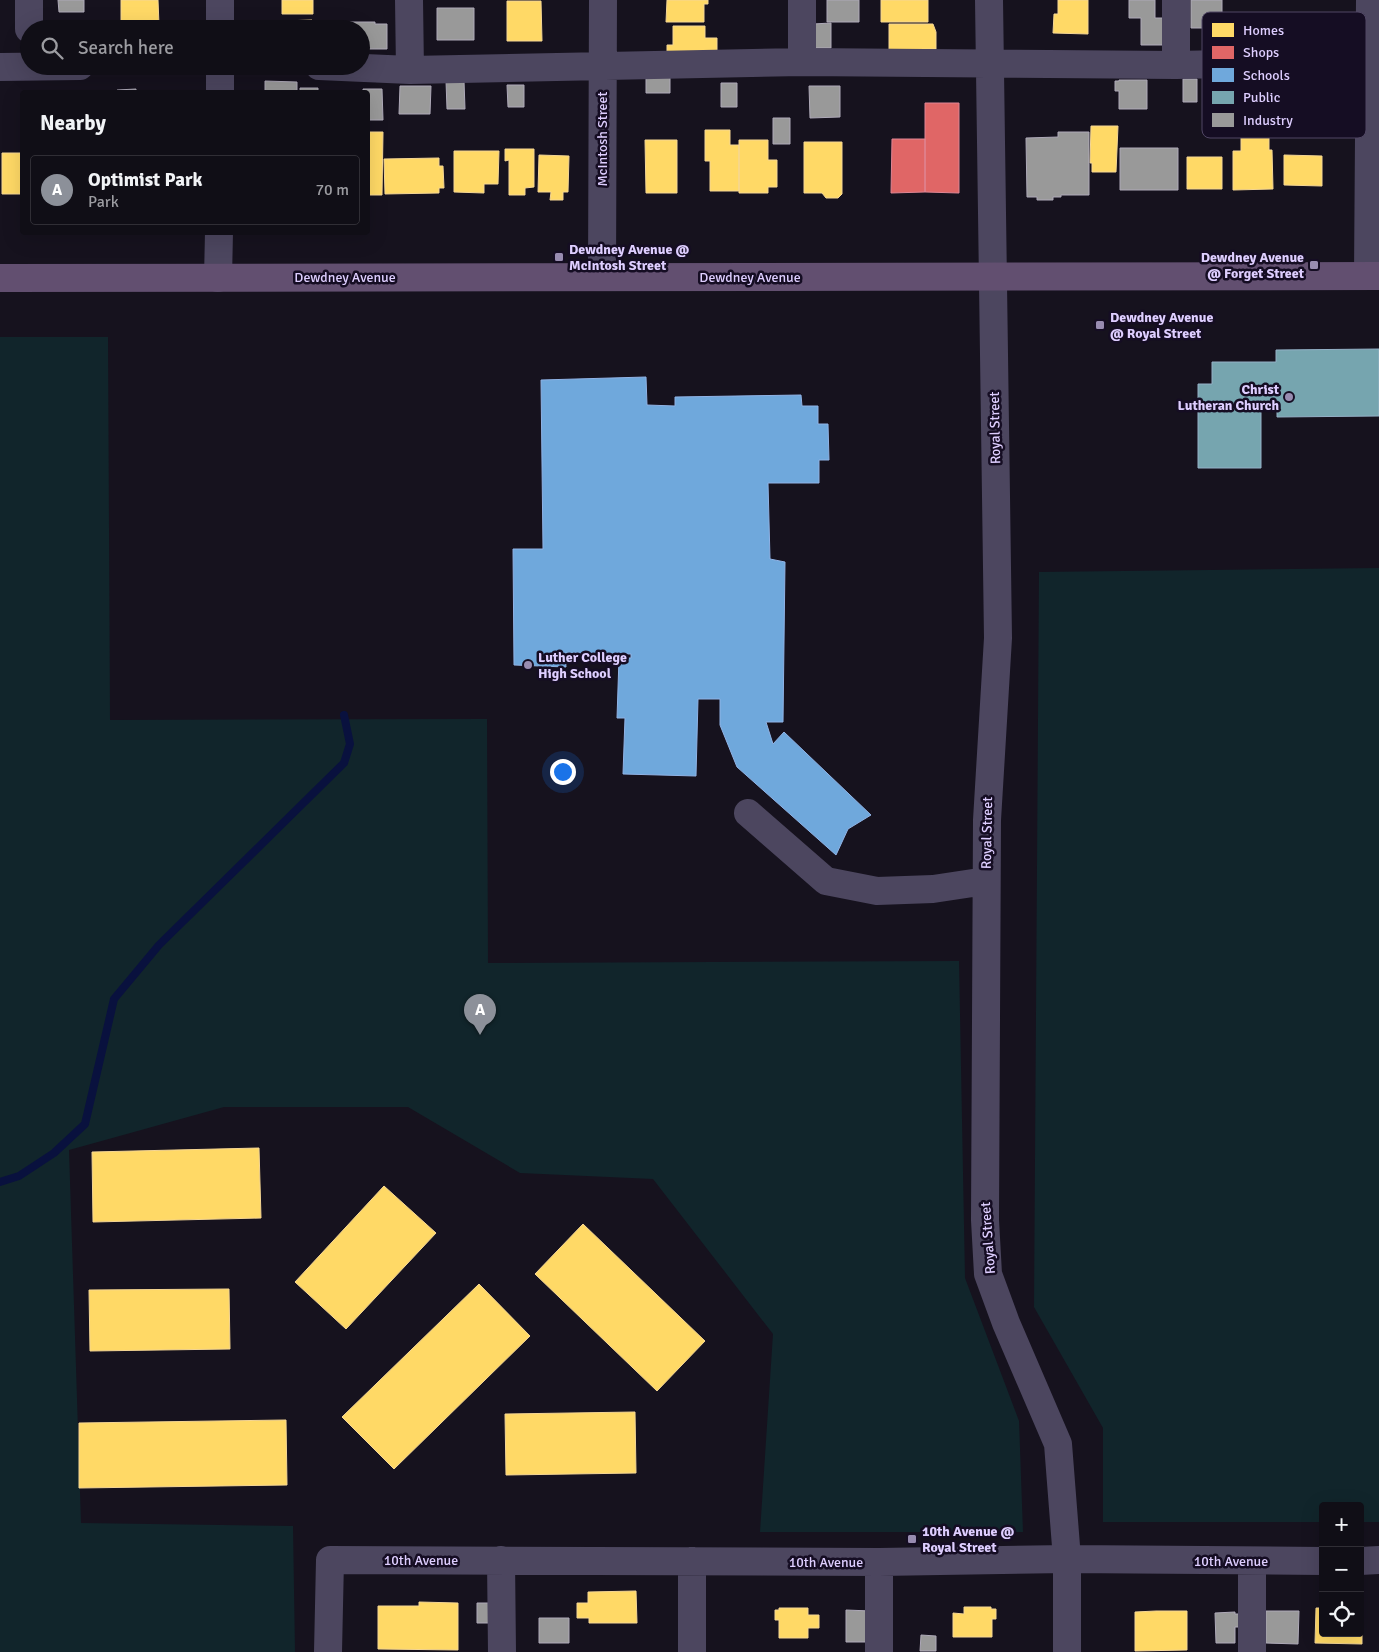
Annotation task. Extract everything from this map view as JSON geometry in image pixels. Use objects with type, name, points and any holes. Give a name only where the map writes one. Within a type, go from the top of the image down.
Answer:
[{"type":"main road","name":"Dewdney Avenue","points":[[0,278],[1374,276]]},
{"type":"street","points":[[29,0],[29,20]]},
{"type":"street","points":[[220,0],[220,20]]},
{"type":"street","points":[[409,0],[410,70]]},
{"type":"street","name":"McIntosh Street","points":[[602,277],[603,0]]},
{"type":"street","points":[[802,0],[802,62]]},
{"type":"street","name":"Royal Street","points":[[990,0],[998,638],[987,820],[985,1220],[988,1274],[1006,1323],[1058,1444],[1067,1559],[1067,1652]]},
{"type":"street","points":[[1176,0],[1176,66]]},
{"type":"street","points":[[1370,0],[1374,60],[1374,276]]},
{"type":"street","points":[[370,68],[410,70],[802,62],[1202,65]]},
{"type":"street","points":[[0,67],[20,67]]},
{"type":"street","points":[[220,75],[220,90]]},
{"type":"street","points":[[218,278],[219,235]]},
{"type":"street","points":[[748,813],[826,881],[877,891],[933,889],[986,881]]},
{"type":"street","name":"10th Avenue","points":[[328,1652],[330,1560],[879,1562],[1067,1559],[1319,1561]]},
{"type":"street","points":[[500,1560],[502,1652]]},
{"type":"street","points":[[1364,1560],[1379,1560]]},
{"type":"street","points":[[692,1561],[692,1652]]},
{"type":"street","points":[[1252,1561],[1252,1652]]},
{"type":"street","points":[[879,1562],[879,1652]]},
{"type":"shaded area","points":[[0,337],[108,337],[110,720],[487,719],[488,963],[959,961],[965,1278],[1019,1421],[1023,1532],[760,1532],[773,1334],[653,1179],[520,1173],[408,1107],[224,1107],[69,1150],[81,1523],[293,1526],[295,1652],[0,1652]]},
{"type":"shaded area","points":[[1379,568],[1379,1522],[1364,1522],[1364,1502],[1319,1502],[1319,1522],[1103,1522],[1103,1428],[1034,1307],[1039,572]]},
{"type":"building: Homes","points":[[121,0],[158,0],[159,20],[121,20]]},
{"type":"building: Homes","points":[[282,0],[313,0],[313,14],[282,14]]},
{"type":"building: Homes","points":[[667,0],[708,0],[708,4],[704,4],[704,22],[666,22]]},
{"type":"building: Homes","points":[[881,0],[928,0],[928,22],[881,22]]},
{"type":"building: Homes","points":[[1058,0],[1088,0],[1088,34],[1053,33],[1054,14],[1058,14]]},
{"type":"building: Homes","points":[[507,1],[541,1],[542,41],[507,41]]},
{"type":"building: Homes","points":[[889,24],[933,24],[936,32],[936,49],[889,50]]},
{"type":"building: Homes","points":[[673,26],[705,26],[705,38],[717,38],[717,54],[667,53],[667,45],[673,45]]},
{"type":"building: Homes","points":[[1091,126],[1118,126],[1116,172],[1092,172],[1092,163],[1090,163]]},
{"type":"building: Homes","points":[[705,130],[730,130],[730,145],[739,145],[739,191],[710,191],[710,161],[705,161]]},
{"type":"building: Homes","points":[[370,132],[383,132],[382,195],[370,195]]},
{"type":"building: Homes","points":[[1241,138],[1269,138],[1269,150],[1272,150],[1273,189],[1233,190],[1233,151],[1241,151]]},
{"type":"building: Homes","points":[[645,140],[677,140],[677,193],[646,193]]},
{"type":"building: Homes","points":[[739,140],[768,140],[768,160],[777,160],[777,187],[768,187],[768,193],[739,193]]},
{"type":"building: Homes","points":[[804,142],[842,142],[842,194],[838,198],[826,198],[822,193],[804,193]]},
{"type":"building: Homes","points":[[505,149],[534,149],[534,187],[525,188],[525,195],[509,195],[509,160],[505,161]]},
{"type":"building: Homes","points":[[454,151],[499,151],[498,184],[484,184],[484,193],[454,192]]},
{"type":"building: Homes","points":[[2,153],[20,153],[20,194],[2,194]]},
{"type":"building: Homes","points":[[539,155],[569,156],[568,192],[563,192],[563,200],[550,200],[551,192],[538,192]]},
{"type":"building: Homes","points":[[1284,155],[1322,156],[1322,186],[1284,185]]},
{"type":"building: Homes","points":[[1187,157],[1222,157],[1222,189],[1187,189]]},
{"type":"building: Homes","points":[[439,158],[439,166],[443,166],[444,188],[439,188],[439,193],[385,194],[384,159]]},
{"type":"building: Homes","points":[[259,1148],[261,1218],[93,1222],[92,1152]]},
{"type":"building: Homes","points":[[384,1186],[436,1233],[346,1329],[295,1282]]},
{"type":"building: Homes","points":[[583,1224],[705,1341],[657,1391],[535,1274]]},
{"type":"building: Homes","points":[[479,1284],[530,1336],[394,1469],[342,1417]]},
{"type":"building: Homes","points":[[229,1289],[230,1349],[90,1351],[89,1290]]},
{"type":"building: Homes","points":[[635,1412],[636,1473],[506,1475],[505,1414]]},
{"type":"building: Homes","points":[[286,1420],[287,1485],[79,1488],[79,1423]]},
{"type":"building: Homes","points":[[636,1591],[637,1623],[589,1623],[589,1618],[577,1618],[577,1603],[588,1603],[588,1592]]},
{"type":"building: Homes","points":[[419,1602],[458,1603],[458,1650],[378,1649],[378,1606],[419,1606]]},
{"type":"building: Homes","points":[[964,1607],[991,1607],[991,1609],[996,1609],[996,1619],[992,1619],[992,1637],[953,1637],[953,1613],[964,1614]]},
{"type":"building: Homes","points":[[779,1608],[808,1608],[808,1615],[819,1615],[819,1628],[808,1628],[808,1638],[779,1638],[779,1620],[775,1620],[775,1610],[779,1610]]},
{"type":"building: Homes","points":[[1316,1608],[1319,1608],[1319,1637],[1362,1637],[1362,1644],[1315,1643]]},
{"type":"building: Homes","points":[[1187,1611],[1187,1650],[1135,1651],[1135,1612]]},
{"type":"building: Shops","points":[[925,103],[959,103],[959,193],[925,192]]},
{"type":"building: Shops","points":[[892,139],[925,139],[925,192],[891,193]]},
{"type":"building: Schools","name":"Luther College High School","points":[[646,377],[647,405],[675,406],[675,397],[801,395],[802,406],[818,406],[818,424],[828,424],[829,460],[819,460],[819,483],[768,483],[770,559],[785,562],[783,722],[766,722],[773,744],[784,732],[871,815],[848,829],[836,855],[737,767],[720,725],[720,699],[698,699],[696,776],[623,774],[625,718],[617,718],[619,658],[631,658],[631,654],[565,653],[566,667],[514,665],[513,549],[543,549],[541,380]]},
{"type":"building: Public","name":"Christ Lutheran Church","points":[[1379,349],[1379,416],[1277,417],[1277,410],[1261,410],[1261,468],[1198,468],[1198,384],[1212,384],[1212,362],[1276,362],[1276,350]]},
{"type":"building: Industry","points":[[58,0],[84,0],[84,12],[59,12]]},
{"type":"building: Industry","points":[[827,0],[859,0],[859,22],[827,22]]},
{"type":"building: Industry","points":[[1129,0],[1155,0],[1155,18],[1164,18],[1164,45],[1141,45],[1141,18],[1129,18]]},
{"type":"building: Industry","points":[[1191,0],[1222,0],[1222,12],[1202,12],[1202,28],[1191,28]]},
{"type":"building: Industry","points":[[437,8],[474,8],[474,40],[437,40]]},
{"type":"building: Industry","points":[[370,22],[387,24],[387,49],[370,49]]},
{"type":"building: Industry","points":[[831,23],[831,48],[814,48],[813,24]]},
{"type":"building: Industry","points":[[646,76],[670,76],[670,93],[646,93]]},
{"type":"building: Industry","points":[[1183,79],[1197,79],[1197,102],[1183,102]]},
{"type":"building: Industry","points":[[1147,80],[1147,109],[1119,109],[1119,91],[1115,91],[1115,81]]},
{"type":"building: Industry","points":[[265,81],[297,82],[297,90],[265,90]]},
{"type":"building: Industry","points":[[446,81],[464,81],[465,109],[447,109]]},
{"type":"building: Industry","points":[[721,83],[737,83],[737,107],[721,107]]},
{"type":"building: Industry","points":[[507,85],[524,85],[524,107],[508,107]]},
{"type":"building: Industry","points":[[400,86],[431,86],[430,114],[399,114]]},
{"type":"building: Industry","points":[[809,86],[840,86],[840,117],[810,118]]},
{"type":"building: Industry","points":[[300,88],[318,88],[318,90],[300,90]]},
{"type":"building: Industry","points":[[382,89],[383,120],[370,120],[370,90],[363,90]]},
{"type":"building: Industry","points":[[773,118],[790,118],[790,144],[773,144]]},
{"type":"building: Industry","points":[[1058,132],[1089,132],[1089,195],[1061,195],[1061,197],[1053,197],[1053,200],[1037,200],[1037,197],[1027,197],[1026,138],[1058,137]]},
{"type":"building: Industry","points":[[1120,148],[1178,148],[1178,190],[1120,190]]},
{"type":"building: Industry","points":[[477,1603],[496,1603],[496,1623],[477,1623]]},
{"type":"building: Industry","points":[[846,1610],[871,1611],[871,1642],[846,1642]]},
{"type":"building: Industry","points":[[1266,1611],[1299,1611],[1298,1644],[1266,1643]]},
{"type":"building: Industry","points":[[1235,1612],[1235,1614],[1242,1614],[1242,1627],[1235,1627],[1235,1643],[1216,1643],[1215,1613]]},
{"type":"building: Industry","points":[[539,1618],[569,1618],[569,1643],[539,1643]]},
{"type":"building: Industry","points":[[921,1635],[936,1636],[936,1651],[920,1651]]},
{"type":"waterway","points":[[0,1182],[19,1176],[54,1153],[85,1124],[114,999],[159,945],[344,763],[350,744],[344,715]]},
{"type":"place","name":"Dewdney Avenue @ McIntosh Street","points":[[559,257]]},
{"type":"place","name":"Dewdney Avenue @ Forget Street","points":[[1314,265]]},
{"type":"place","name":"Dewdney Avenue @ Royal Street","points":[[1100,325]]},
{"type":"place","name":"Christ Lutheran Church","points":[[1289,397]]},
{"type":"place","name":"Luther College High School","points":[[528,665]]},
{"type":"place","name":"Optimist Park","points":[[480,1035]]},
{"type":"place","name":"10th Avenue @ Royal Street","points":[[912,1539]]}]
